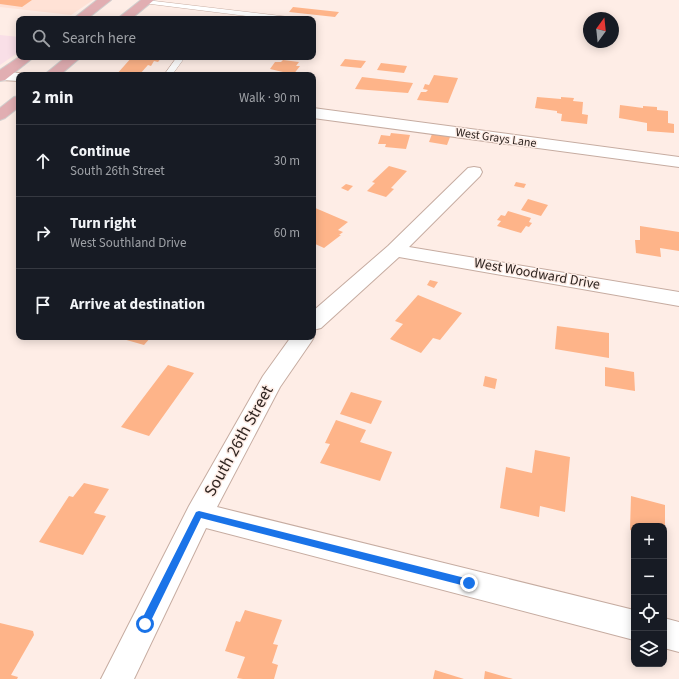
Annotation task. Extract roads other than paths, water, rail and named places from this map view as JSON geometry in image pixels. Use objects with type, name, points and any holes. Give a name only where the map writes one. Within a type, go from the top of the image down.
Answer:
[{"type":"main road","points":[[83,16],[106,0]]},
{"type":"main road","points":[[127,16],[146,1]]},
{"type":"main road","points":[[1,76],[23,60]]},
{"type":"main road","points":[[55,72],[70,60]]},
{"type":"main road","points":[[0,115],[16,102]]},
{"type":"street","points":[[1,76],[16,77]]},
{"type":"street","name":"West Grays Lane","points":[[316,113],[679,162]]},
{"type":"street","points":[[316,320],[394,250],[474,172]]},
{"type":"street","name":"West Woodward Drive","points":[[394,250],[679,298]]},
{"type":"street","name":"South 26th Street","points":[[117,679],[199,514],[271,382],[301,340]]},
{"type":"street","points":[[199,514],[631,624]]},
{"type":"street","points":[[667,634],[679,637]]},
{"type":"lane","points":[[146,1],[264,16]]},
{"type":"lane","points":[[211,16],[215,10]]},
{"type":"lane","points":[[170,72],[179,60]]}]
